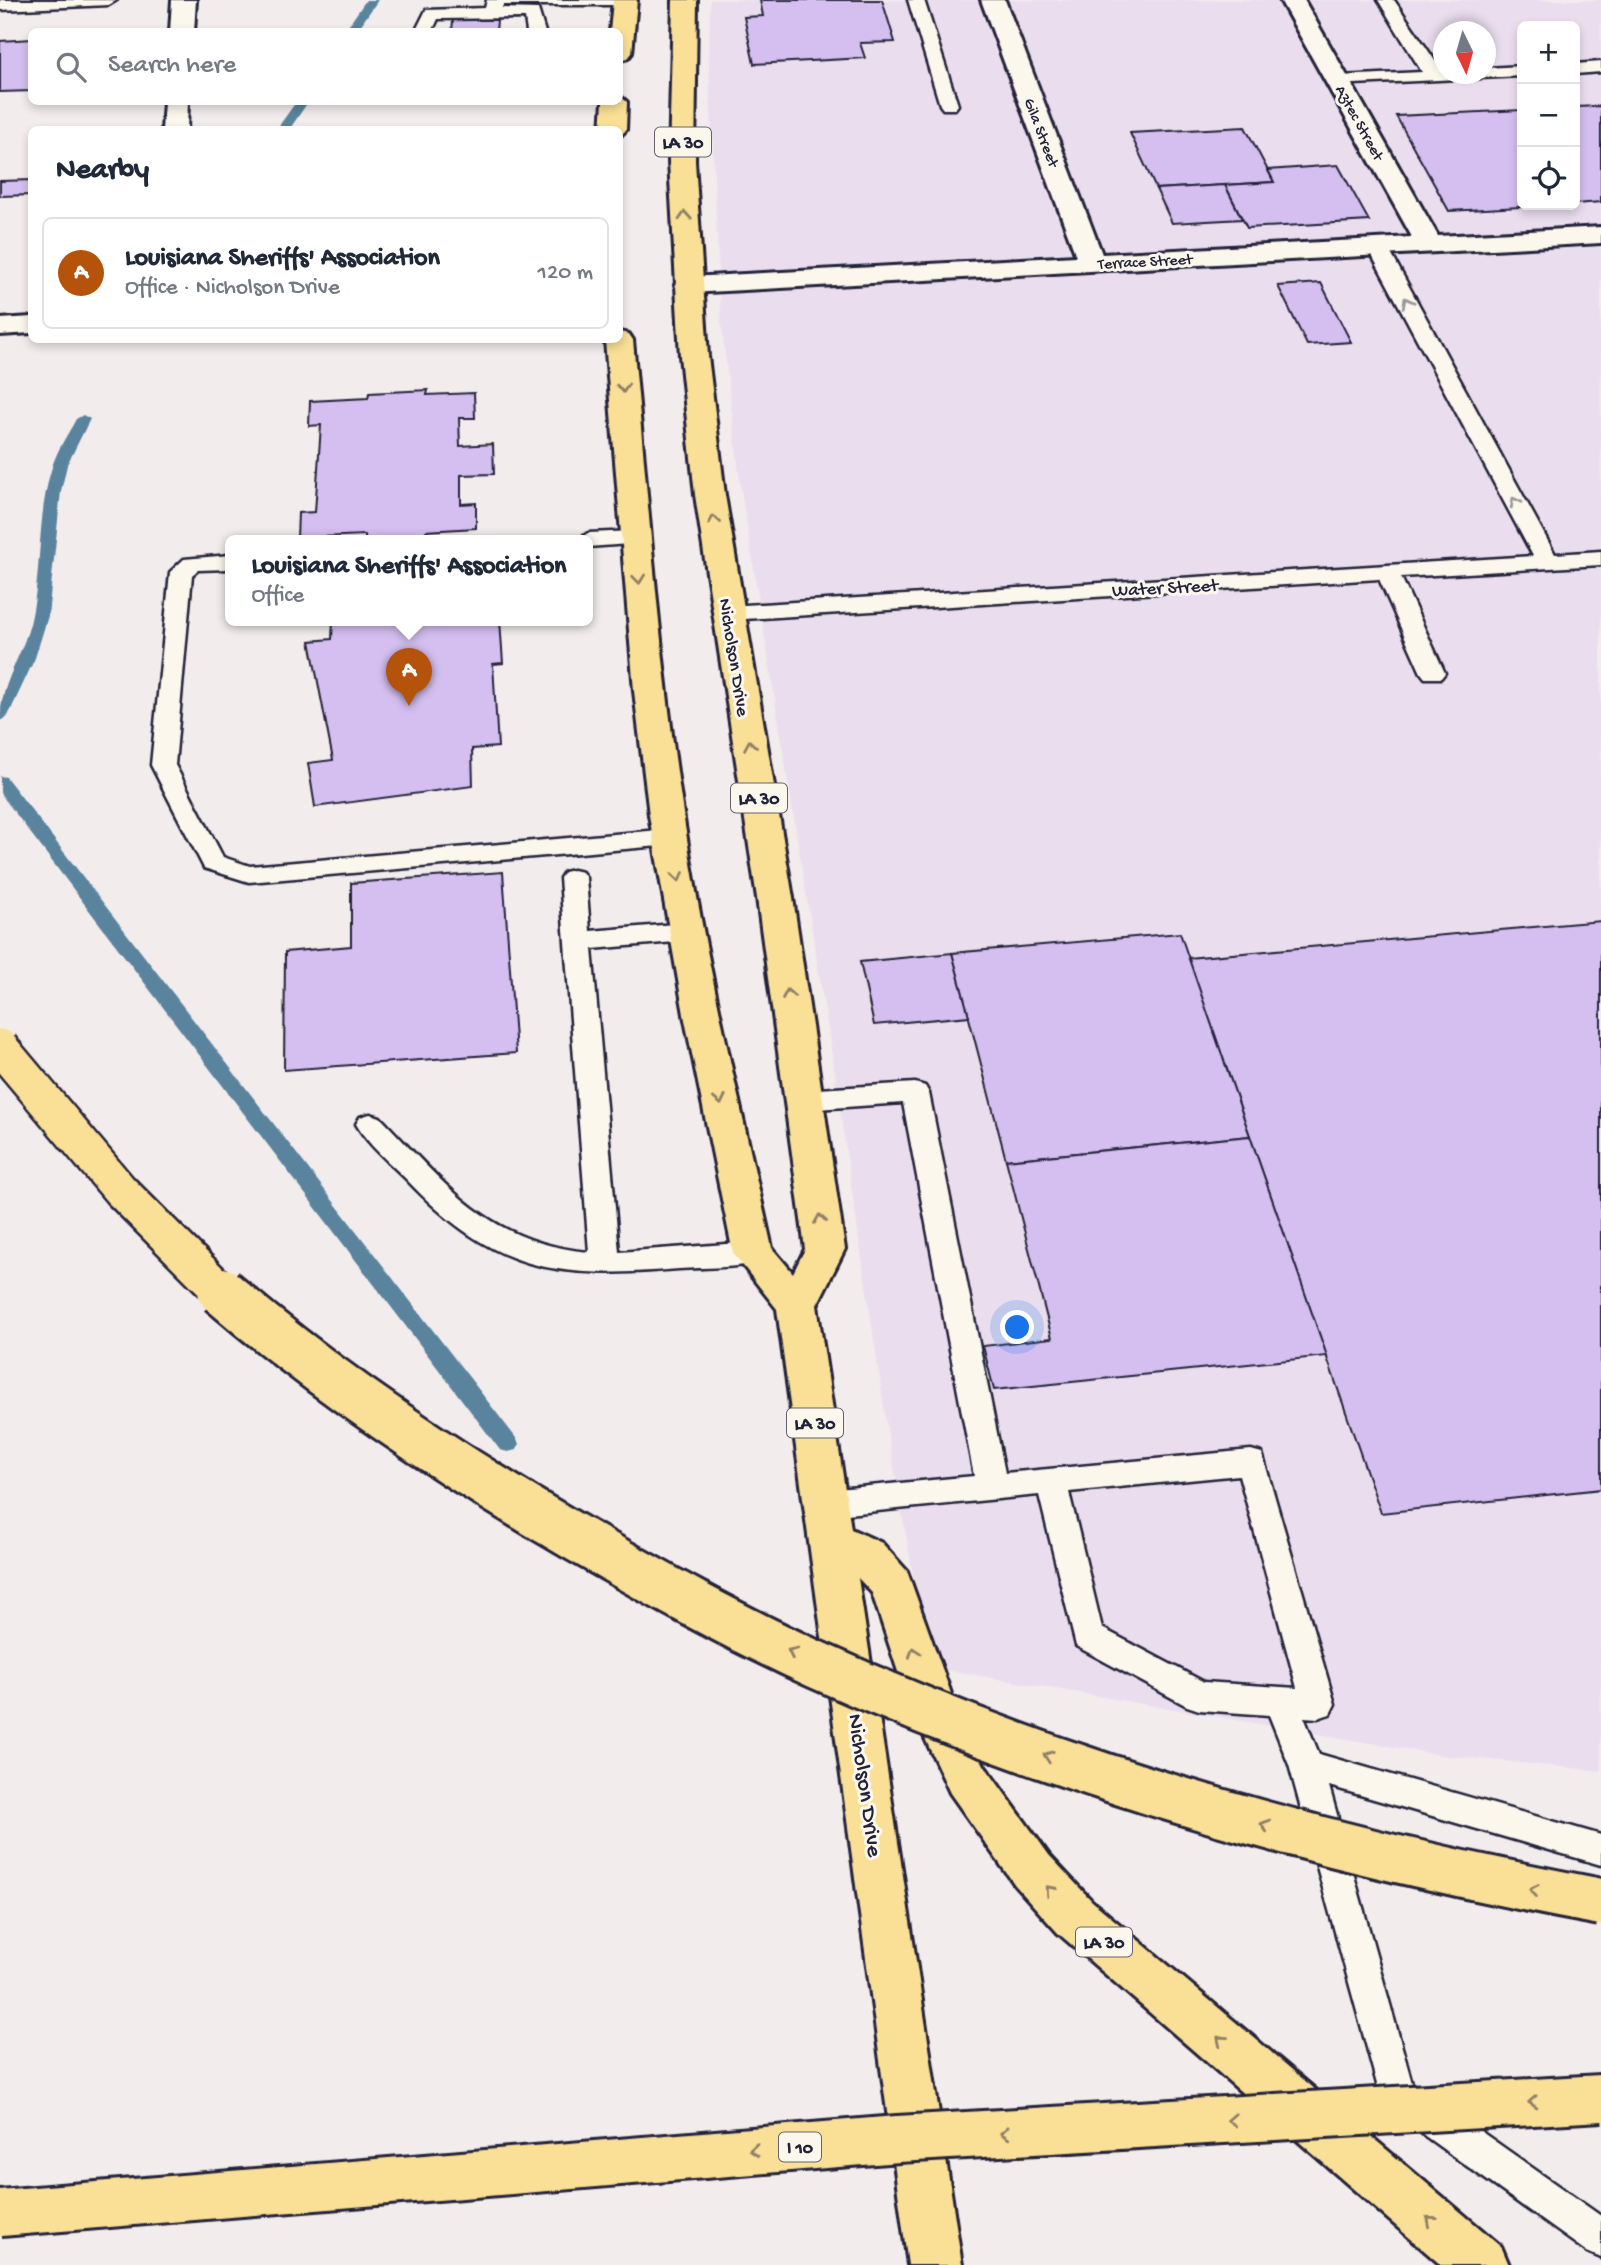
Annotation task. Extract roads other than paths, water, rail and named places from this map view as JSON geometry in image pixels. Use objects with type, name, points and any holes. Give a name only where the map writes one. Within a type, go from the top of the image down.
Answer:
[{"type":"main road","points":[[622,28],[625,0]]},
{"type":"main road","name":"Nicholson Drive","points":[[685,0],[682,160],[689,285],[710,495],[775,898],[825,1249],[797,1305],[935,2265]]},
{"type":"main road","points":[[613,126],[615,105]]},
{"type":"main road","points":[[619,343],[650,691],[687,932],[753,1253],[797,1305]]},
{"type":"main road","points":[[0,1047],[72,1134],[164,1237],[254,1320],[371,1408],[491,1489],[724,1619],[848,1679],[1009,1743],[1181,1802],[1351,1849],[1507,1885],[1601,1902]]},
{"type":"main road","name":"LA 30","points":[[830,1522],[891,1584],[930,1699],[967,1779],[1032,1870],[1075,1917],[1482,2265]]},
{"type":"main road","name":"I 10","points":[[0,2213],[898,2139],[1601,2098]]},
{"type":"street","points":[[182,28],[184,0]]},
{"type":"street","name":"Gila Street","points":[[993,0],[1092,263]]},
{"type":"street","name":"Aztec Street","points":[[1292,0],[1430,245]]},
{"type":"street","points":[[174,126],[176,105]]},
{"type":"street","name":"Terrace Street","points":[[689,285],[1601,235]]},
{"type":"street","points":[[0,327],[28,325]]},
{"type":"lane","points":[[0,5],[109,0]]},
{"type":"lane","points":[[425,28],[432,14],[494,5],[625,0]]},
{"type":"lane","points":[[916,0],[949,105]]},
{"type":"lane","points":[[1387,0],[1433,74]]},
{"type":"lane","points":[[494,5],[532,13],[535,28]]},
{"type":"lane","points":[[1580,69],[1601,67]]},
{"type":"lane","points":[[1496,72],[1517,71]]},
{"type":"lane","points":[[1339,81],[1433,76]]},
{"type":"lane","points":[[1378,248],[1548,562]]},
{"type":"lane","points":[[593,540],[635,538]]},
{"type":"lane","name":"Water Street","points":[[729,613],[1601,558]]},
{"type":"lane","points":[[225,562],[192,564],[181,572],[163,765],[213,862],[249,874],[671,836]]},
{"type":"lane","points":[[1387,572],[1433,673]]},
{"type":"lane","points":[[573,878],[605,1264]]},
{"type":"lane","points":[[579,941],[687,932]]},
{"type":"lane","points":[[802,1100],[915,1093],[992,1487]]},
{"type":"lane","points":[[370,1124],[465,1221],[486,1236],[543,1258],[605,1264],[753,1253]]},
{"type":"lane","points":[[830,1522],[992,1487],[1051,1481],[1251,1462],[1318,1704],[1199,1696],[1088,1636],[1051,1481]]},
{"type":"lane","points":[[1281,1702],[1306,1765],[1396,2094],[1601,2239]]},
{"type":"lane","points":[[1306,1765],[1601,1850]]},
{"type":"waterway","points":[[353,28],[372,0]]},
{"type":"waterway","points":[[285,126],[300,105]]},
{"type":"waterway","points":[[0,716],[27,658],[40,616],[54,491],[60,465],[83,419]]},
{"type":"waterway","points":[[0,781],[508,1444]]},
{"type":"place","name":"Louisiana Sheriffs' Association","points":[[409,706]]}]
